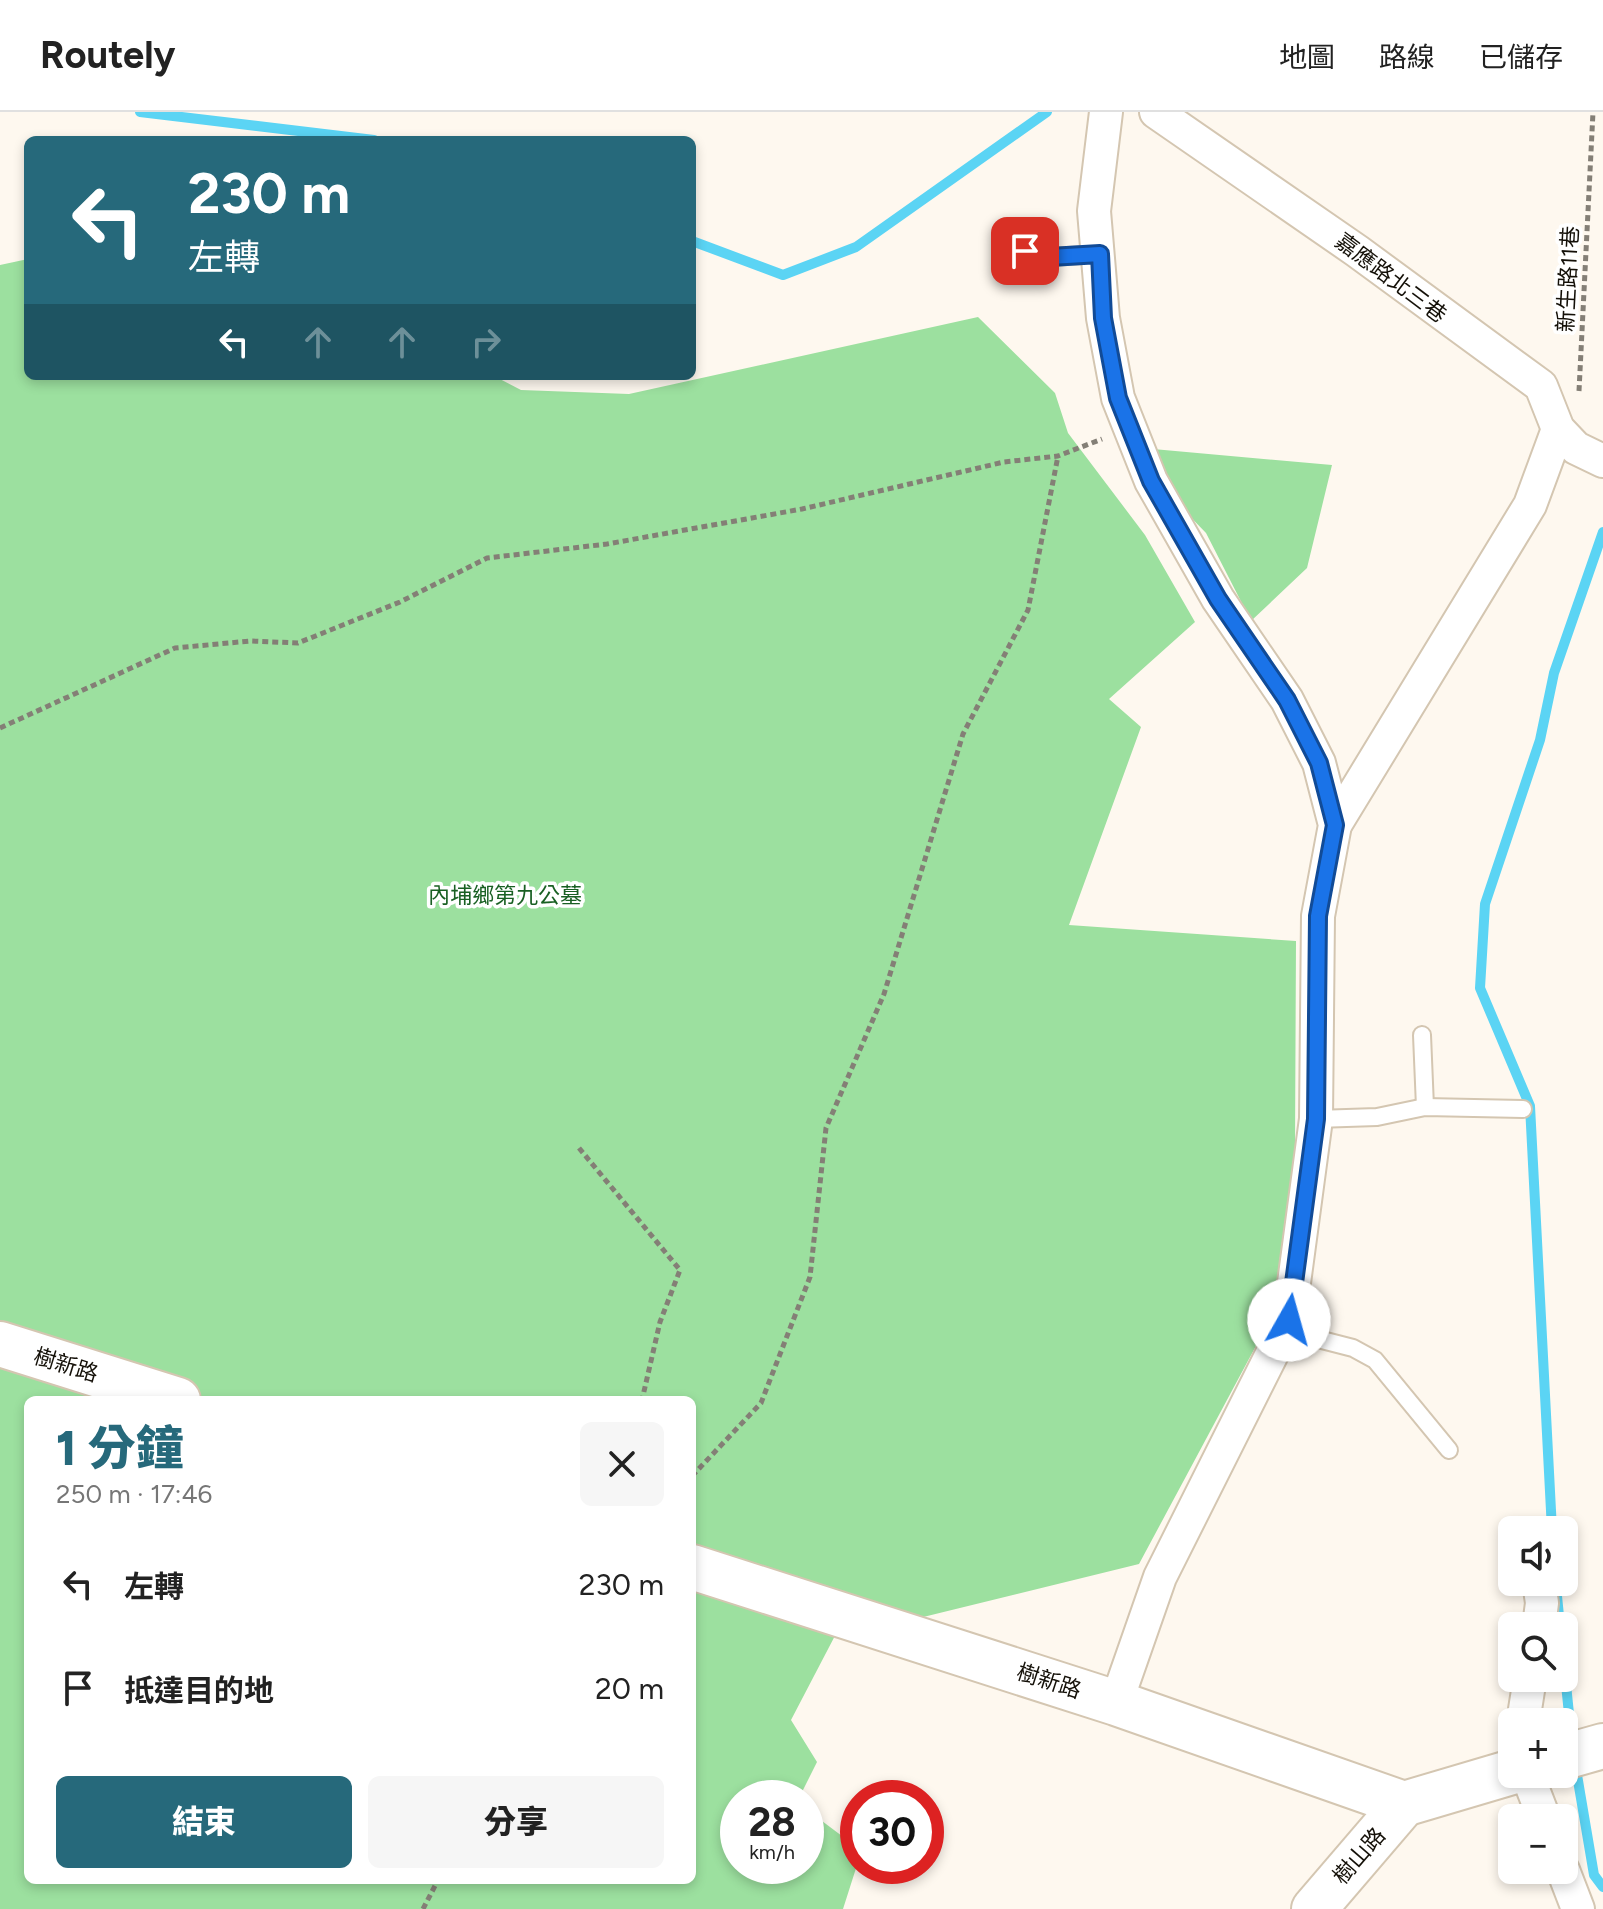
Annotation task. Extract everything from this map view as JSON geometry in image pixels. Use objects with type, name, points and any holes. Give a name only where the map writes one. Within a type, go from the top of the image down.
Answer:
[{"type":"street","points":[[1106,112],[1094,211],[1103,318],[1118,398],[1151,481],[1218,599],[1287,700],[1319,763],[1335,825]]},
{"type":"street","name":"嘉應路北三巷","points":[[1156,112],[1357,251],[1541,386],[1579,446]]},
{"type":"street","points":[[1116,1703],[1160,1577],[1289,1320],[1316,1119],[1318,916],[1335,825],[1530,505],[1579,446]]},
{"type":"street","name":"樹新路","points":[[0,1344],[165,1396]]},
{"type":"street","name":"樹新路","points":[[696,1568],[1116,1703],[1404,1804]]},
{"type":"street","points":[[1404,1804],[1498,1776]]},
{"type":"street","name":"樹山路","points":[[1314,1909],[1404,1804]]},
{"type":"street","points":[[1568,1884],[1575,1907]]},
{"type":"lane","points":[[1001,246],[1050,257],[1100,254]]},
{"type":"lane","points":[[1422,1035],[1425,1107]]},
{"type":"lane","points":[[1316,1119],[1377,1117],[1425,1107],[1523,1109]]},
{"type":"lane","points":[[1289,1320],[1318,1339],[1353,1348],[1375,1360],[1449,1450]]},
{"type":"path","name":"新生路11巷","points":[[1579,446],[1593,112]]},
{"type":"path","points":[[0,728],[175,648],[250,641],[298,643],[400,602],[487,558],[607,544],[772,514],[1004,462],[1058,456],[1130,428]]},
{"type":"path","points":[[696,1472],[761,1403],[810,1277],[826,1128],[884,994],[963,734],[1028,610],[1058,456]]},
{"type":"path","points":[[579,1148],[680,1270],[660,1322],[643,1396]]},
{"type":"path","points":[[423,1909],[436,1884]]},
{"type":"green space","name":"內埔鄉第九公墓","points":[[24,260],[24,380],[502,380],[521,390],[629,394],[978,317],[1055,393],[1068,433],[1145,535],[1195,622],[1109,699],[1141,727],[1069,925],[1296,941],[1295,1146],[1272,1316],[1139,1564],[911,1620],[850,1607],[791,1720],[817,1762],[808,1780],[720,1780],[720,1884],[824,1884],[824,1822],[840,1834],[840,1884],[851,1884],[843,1909],[0,1909],[0,265]]},
{"type":"green space","points":[[1142,448],[1332,465],[1307,568],[1251,621],[1206,533],[1178,504]]},
{"type":"waterway","points":[[140,112],[341,136]]},
{"type":"waterway","points":[[696,242],[783,275],[856,247],[1047,112]]},
{"type":"waterway","points":[[1551,1516],[1530,1106],[1480,988],[1485,904],[1540,740],[1554,673],[1603,532]]},
{"type":"waterway","points":[[1557,1596],[1559,1612]]},
{"type":"waterway","points":[[1567,1692],[1568,1708]]},
{"type":"waterway","points":[[1578,1781],[1594,1875],[1603,1887]]},
{"type":"route","points":[[1025,251],[1050,257],[1100,254],[1103,318],[1118,398],[1151,481],[1218,599],[1287,700],[1319,763],[1335,825],[1318,916],[1316,1119],[1289,1320]]}]
